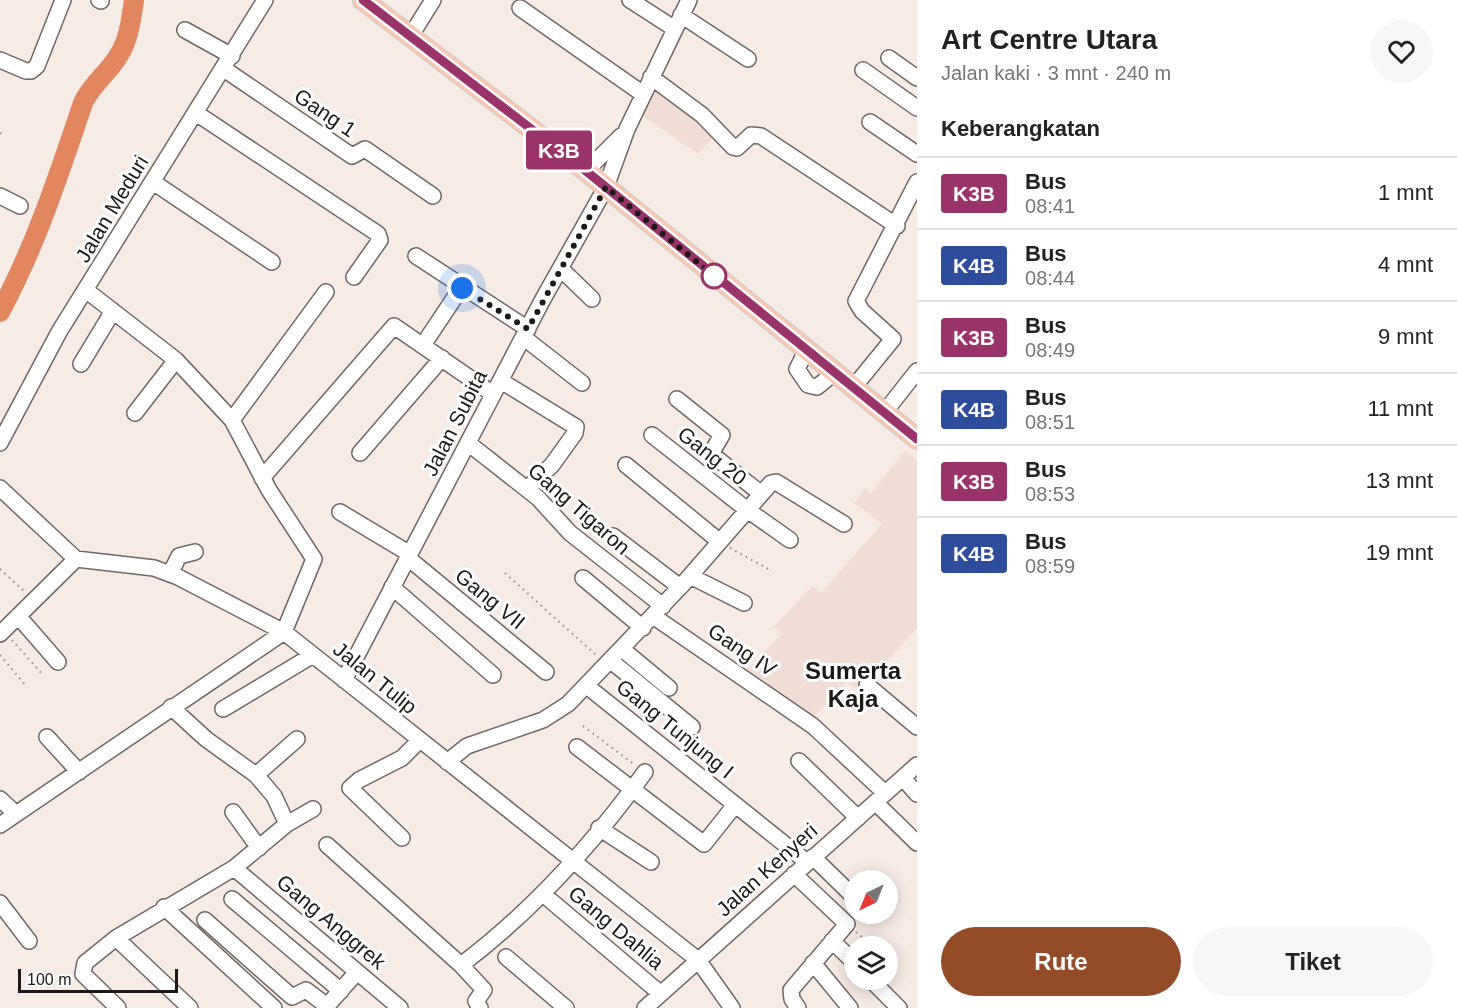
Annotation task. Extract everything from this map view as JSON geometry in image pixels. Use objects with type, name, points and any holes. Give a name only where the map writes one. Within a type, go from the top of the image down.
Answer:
[{"type":"main road","points":[[363,0],[586,171],[917,439]]},
{"type":"street","points":[[0,60],[31,72],[37,66],[63,0]]},
{"type":"street","name":"Jalan Meduri","points":[[0,443],[59,332],[87,291],[265,0]]},
{"type":"street","points":[[410,37],[433,0]]},
{"type":"street","points":[[630,0],[748,59]]},
{"type":"street","name":"Jalan Subita","points":[[344,680],[526,333],[606,187],[627,129],[689,0]]},
{"type":"street","points":[[520,8],[643,94]]},
{"type":"street","points":[[185,30],[228,63]]},
{"type":"street","points":[[889,58],[917,78]]},
{"type":"street","name":"Gang 1","points":[[228,63],[352,156],[365,149],[433,196]]},
{"type":"street","points":[[863,70],[917,108]]},
{"type":"street","points":[[651,77],[702,114],[733,147],[737,148],[751,135],[761,136],[897,226]]},
{"type":"street","points":[[196,113],[378,234],[380,240],[354,277]]},
{"type":"street","points":[[870,122],[917,154]]},
{"type":"street","points":[[586,171],[627,129]]},
{"type":"street","points":[[153,182],[272,262]]},
{"type":"street","points":[[853,388],[893,339],[862,311],[856,301],[897,226],[917,182]]},
{"type":"street","points":[[0,196],[20,206]]},
{"type":"street","points":[[416,256],[526,333],[582,383]]},
{"type":"street","points":[[561,269],[592,299]]},
{"type":"street","points":[[0,825],[284,632],[314,559],[262,478],[232,420],[176,360],[87,291]]},
{"type":"street","points":[[232,420],[326,292]]},
{"type":"street","points":[[423,345],[457,294]]},
{"type":"street","points":[[81,364],[112,311]]},
{"type":"street","points":[[262,478],[396,326],[442,358],[575,426],[575,433],[552,465],[527,489]]},
{"type":"street","points":[[360,453],[442,358]]},
{"type":"street","points":[[135,413],[176,360]]},
{"type":"street","points":[[884,413],[917,371]]},
{"type":"street","points":[[677,399],[722,435],[713,450],[714,456],[760,493]]},
{"type":"street","name":"Gang 20","points":[[652,435],[746,509],[790,540]]},
{"type":"street","name":"Gang Tigaron","points":[[468,443],[527,489],[653,616]]},
{"type":"street","points":[[626,465],[719,542]]},
{"type":"street","points":[[447,762],[467,746],[543,720],[568,704],[588,687],[685,582],[770,484],[776,482],[844,524]]},
{"type":"street","points":[[0,488],[76,560],[2,632]]},
{"type":"street","name":"Gang VII","points":[[340,512],[409,556],[546,672]]},
{"type":"street","points":[[613,536],[685,582],[744,603]]},
{"type":"street","points":[[170,574],[179,556],[195,552]]},
{"type":"street","name":"Jalan Tulip","points":[[76,560],[154,568],[284,632],[698,960],[732,1008]]},
{"type":"street","points":[[583,578],[653,616]]},
{"type":"street","points":[[392,587],[493,675]]},
{"type":"street","points":[[18,616],[58,662]]},
{"type":"street","name":"Gang IV","points":[[653,616],[813,726],[881,798],[917,843]]},
{"type":"street","points":[[622,649],[669,688]]},
{"type":"street","points":[[223,709],[313,655]]},
{"type":"street","points":[[609,663],[692,727]]},
{"type":"street","points":[[867,685],[917,727]]},
{"type":"street","name":"Gang Tunjung I","points":[[588,687],[735,805],[828,871],[844,887]]},
{"type":"street","points":[[171,707],[206,739],[256,775],[274,796],[287,824]]},
{"type":"street","points":[[47,737],[79,772]]},
{"type":"street","points":[[256,775],[297,739]]},
{"type":"street","points":[[402,838],[350,788],[359,780],[402,758],[419,741]]},
{"type":"street","points":[[577,747],[704,844],[735,805]]},
{"type":"street","points":[[799,761],[858,818]]},
{"type":"street","name":"Jalan Kenyeri","points":[[645,1008],[917,765]]},
{"type":"street","points":[[461,965],[492,942],[543,894],[645,772]]},
{"type":"street","points":[[903,778],[917,794]]},
{"type":"street","points":[[0,799],[16,814]]},
{"type":"street","points":[[118,1008],[82,970],[85,963],[116,938],[164,907],[234,868],[287,824],[313,809]]},
{"type":"street","points":[[233,812],[259,848]]},
{"type":"street","points":[[599,828],[651,862]]},
{"type":"street","points":[[327,845],[461,965],[484,990],[476,1001],[478,1006]]},
{"type":"street","name":"Gang Anggrek","points":[[234,868],[400,1008]]},
{"type":"street","points":[[794,874],[844,921]]},
{"type":"street","name":"Gang Dahlia","points":[[543,894],[661,994]]},
{"type":"street","points":[[232,899],[341,990]]},
{"type":"street","points":[[0,903],[29,941]]},
{"type":"street","points":[[164,907],[274,1008]]},
{"type":"street","points":[[205,920],[289,996],[294,997],[306,990],[327,1006],[357,972]]},
{"type":"street","points":[[798,1008],[792,999],[790,990],[847,924]]},
{"type":"street","points":[[116,938],[190,1008]]},
{"type":"street","points":[[832,940],[844,952]]},
{"type":"street","points":[[506,957],[566,1008]]},
{"type":"street","points":[[813,963],[850,1008]]},
{"type":"street","points":[[881,990],[899,1008]]},
{"type":"path","points":[[0,133],[4,135]]},
{"type":"path","points":[[719,542],[770,570]]},
{"type":"path","points":[[0,569],[34,600]]},
{"type":"path","points":[[505,573],[609,663]]},
{"type":"path","points":[[2,632],[42,674]]},
{"type":"path","points":[[0,655],[27,687]]},
{"type":"path","points":[[583,726],[645,772]]},
{"type":"path","points":[[847,924],[861,936]]},
{"type":"shaded area","points":[[655,86],[718,132],[698,154],[640,114]]},
{"type":"shaded area","points":[[905,451],[917,460],[917,628],[860,692],[847,682],[808,723],[738,679],[782,634],[774,627],[812,586],[821,593],[882,524],[854,503],[865,488],[871,493]]},
{"type":"waterway","points":[[0,312],[36,235],[83,103],[113,64],[124,45],[134,0]]},
{"type":"bus line","name":"K3B","points":[[363,0],[586,171],[917,439]]},
{"type":"district","name":"Sumerta Kaja","points":[[853,685]]},
{"type":"route","points":[[462,288],[528,329],[606,187],[714,276]]}]
